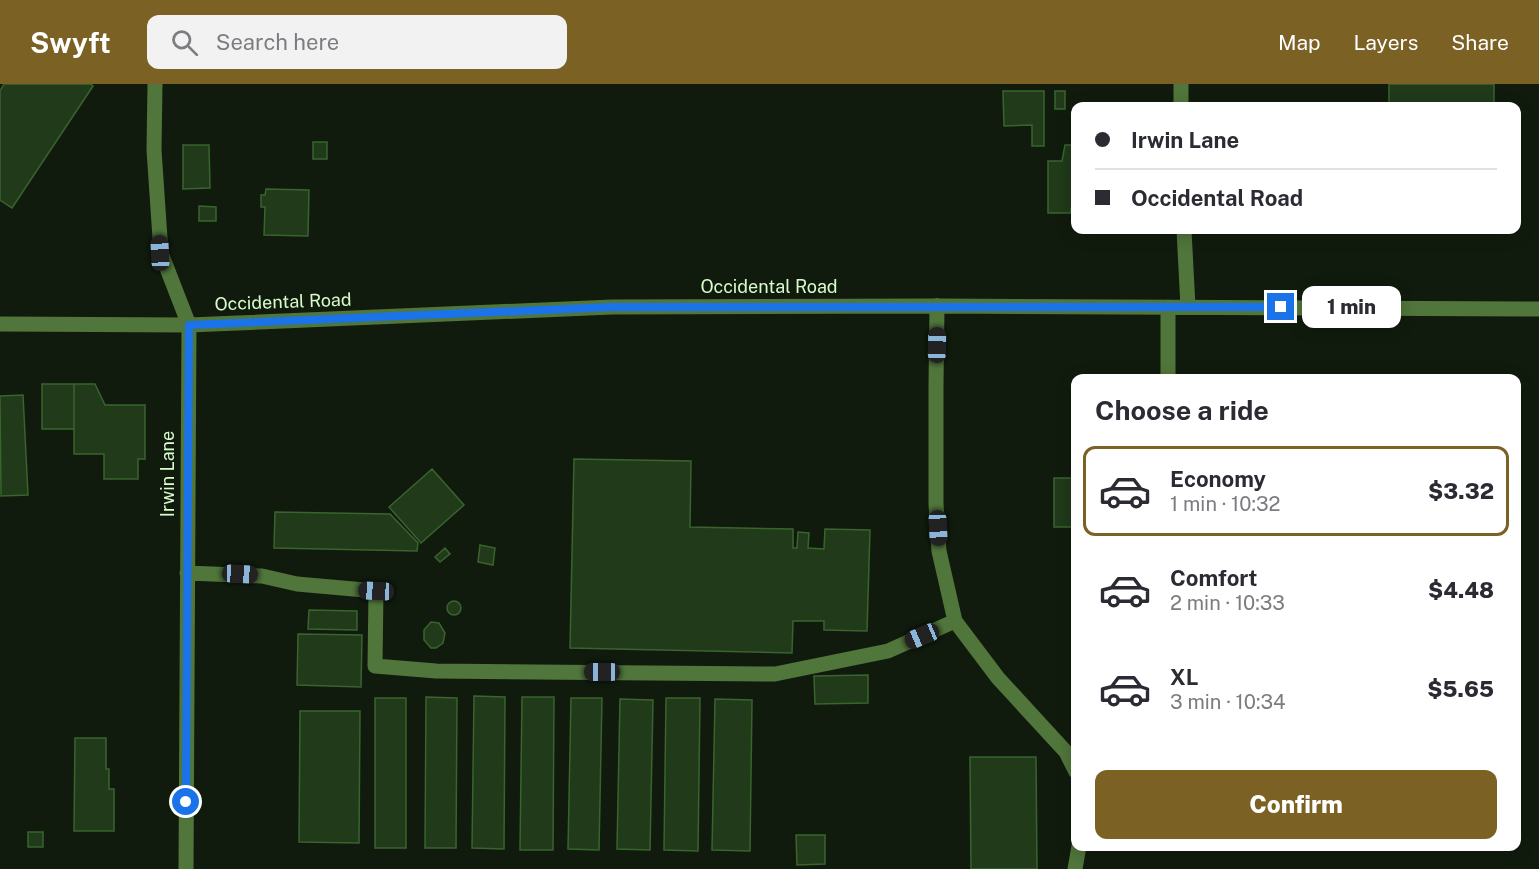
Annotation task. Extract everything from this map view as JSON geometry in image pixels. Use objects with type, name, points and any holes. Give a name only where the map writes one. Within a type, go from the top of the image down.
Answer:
[{"type":"street","name":"Irwin Lane","points":[[155,84],[154,150],[160,253],[189,325],[186,869]]},
{"type":"street","points":[[1180,102],[1181,84]]},
{"type":"street","points":[[1184,234],[1188,307]]},
{"type":"street","points":[[938,306],[936,421],[939,551],[955,621],[998,678],[1066,752],[1071,762]]},
{"type":"street","name":"Occidental Road","points":[[0,324],[189,325],[612,307],[1539,309]]},
{"type":"street","points":[[1168,307],[1168,374]]},
{"type":"street","points":[[187,573],[262,576],[330,589],[376,591],[375,666],[426,670],[776,674],[888,651],[955,621]]},
{"type":"street","points":[[1075,869],[1078,851]]},
{"type":"building","points":[[4,84],[91,84],[93,86],[12,208],[0,200],[0,91]]},
{"type":"building","points":[[1389,84],[1494,84],[1494,102],[1389,102]]},
{"type":"building","points":[[1003,91],[1044,91],[1044,146],[1032,146],[1032,125],[1004,126]]},
{"type":"building","points":[[1055,91],[1065,91],[1065,109],[1055,109]]},
{"type":"building","points":[[313,142],[327,142],[327,159],[313,159]]},
{"type":"building","points":[[183,145],[209,145],[210,188],[183,189]]},
{"type":"building","points":[[1065,145],[1071,145],[1071,213],[1048,213],[1048,161],[1062,161]]},
{"type":"building","points":[[266,189],[309,190],[308,236],[264,235],[265,207],[261,207],[261,195],[265,195]]},
{"type":"building","points":[[199,206],[216,207],[216,221],[199,221]]},
{"type":"building","points":[[42,384],[74,384],[74,429],[42,429]]},
{"type":"building","points":[[74,384],[95,384],[105,405],[145,405],[145,459],[138,459],[138,479],[104,479],[104,454],[74,454]]},
{"type":"building","points":[[23,395],[28,495],[1,496],[0,396]]},
{"type":"building","points":[[574,459],[691,461],[690,527],[793,529],[793,548],[797,548],[798,532],[809,533],[808,548],[824,549],[825,529],[870,530],[867,631],[824,630],[824,621],[793,621],[792,653],[570,648]]},
{"type":"building","points":[[432,469],[464,505],[421,543],[389,507]]},
{"type":"building","points":[[1054,478],[1071,478],[1071,527],[1054,527]]},
{"type":"building","points":[[275,512],[390,514],[418,543],[417,551],[274,548]]},
{"type":"building","points":[[480,545],[495,548],[493,565],[478,562]]},
{"type":"building","points":[[445,548],[450,554],[440,562],[435,557]]},
{"type":"building","points":[[454,601],[459,603],[461,608],[459,613],[454,615],[449,613],[447,608],[449,603]]},
{"type":"building","points":[[309,610],[357,611],[357,630],[308,629]]},
{"type":"building","points":[[431,622],[439,623],[445,633],[443,643],[436,648],[431,648],[424,640],[424,630]]},
{"type":"building","points":[[298,634],[362,635],[361,687],[297,685]]},
{"type":"building","points":[[868,675],[868,703],[815,704],[814,676]]},
{"type":"building","points":[[474,696],[505,697],[504,849],[472,848]]},
{"type":"building","points":[[426,697],[457,698],[456,848],[425,848]]},
{"type":"building","points":[[522,697],[554,697],[553,850],[520,850]]},
{"type":"building","points":[[375,698],[406,698],[406,848],[375,848]]},
{"type":"building","points":[[571,698],[602,698],[599,850],[568,849]]},
{"type":"building","points":[[666,698],[700,698],[698,851],[664,850]]},
{"type":"building","points":[[620,699],[653,700],[650,850],[617,849]]},
{"type":"building","points":[[715,699],[752,700],[750,851],[712,850]]},
{"type":"building","points":[[300,711],[360,711],[359,843],[299,842]]},
{"type":"building","points":[[75,738],[106,738],[106,769],[109,769],[109,789],[114,789],[114,831],[74,831]]},
{"type":"building","points":[[970,757],[1036,757],[1037,869],[971,869]]},
{"type":"building","points":[[28,832],[43,832],[43,847],[28,847]]},
{"type":"building","points":[[796,835],[825,835],[825,864],[797,865]]},
{"type":"route","points":[[186,802],[189,325],[612,307],[1281,307]]}]
